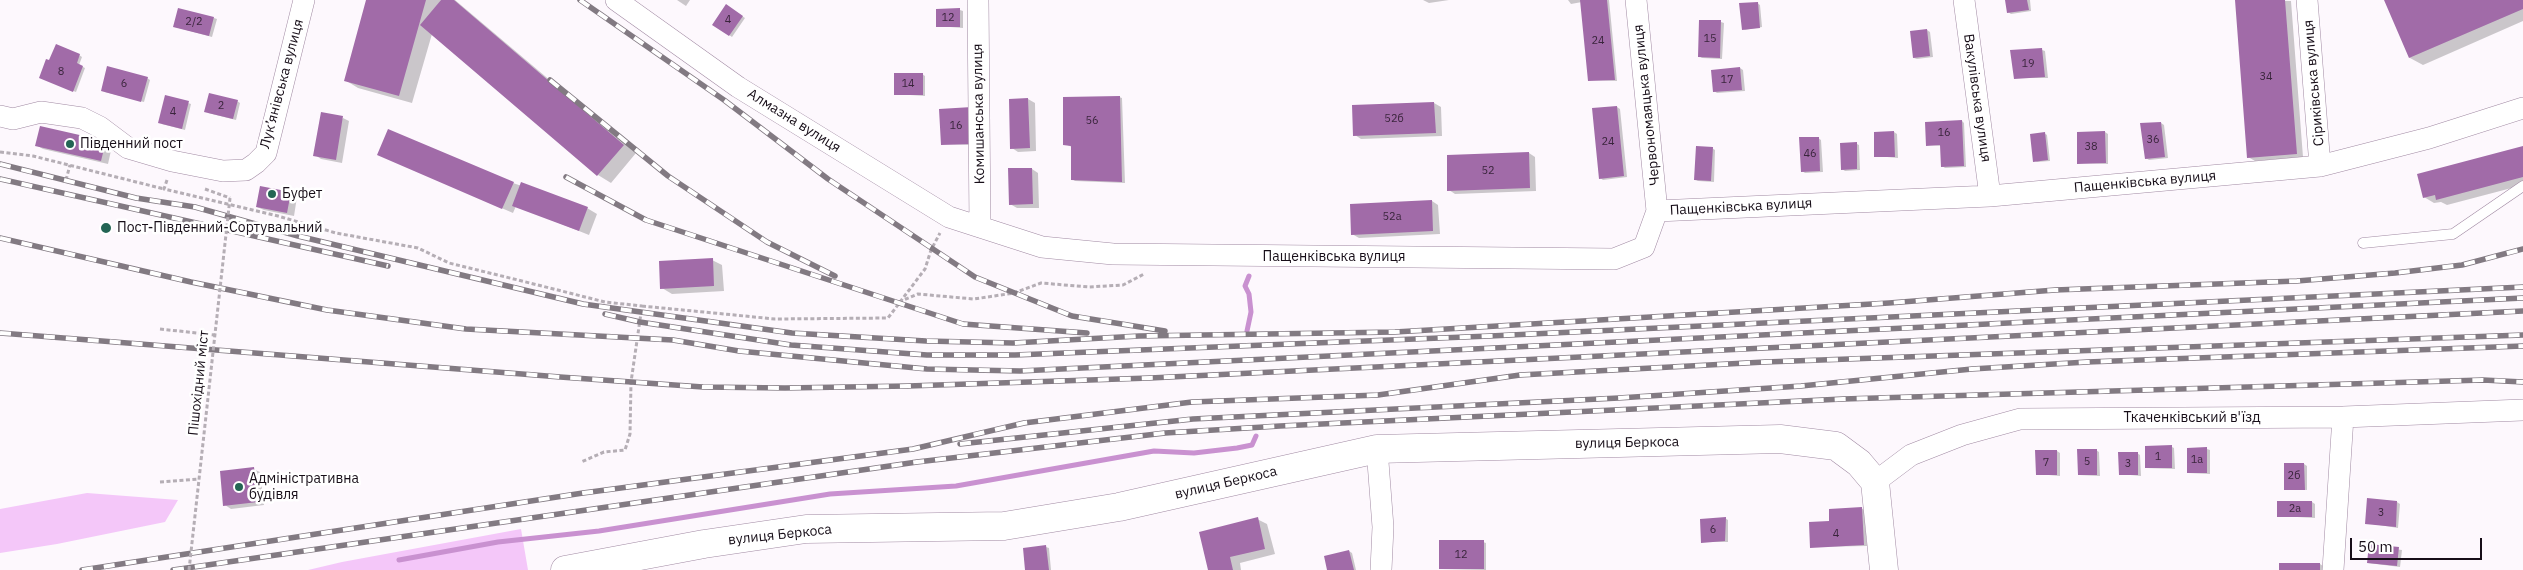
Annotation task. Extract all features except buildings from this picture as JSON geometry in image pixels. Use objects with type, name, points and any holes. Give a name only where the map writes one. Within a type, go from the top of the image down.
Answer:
[{"type":"street","name":"Лук’янівська вулиця","points":[[0,116],[12,119],[41,112],[82,118],[100,127],[128,148],[172,161],[223,171],[246,170],[266,153],[304,0]]},
{"type":"street","name":"Алмазна вулиця","points":[[616,0],[738,87],[949,217],[980,227]]},
{"type":"street","name":"Комишанська вулиця","points":[[978,0],[980,227]]},
{"type":"street","name":"Червономаяцька вулиця","points":[[1636,0],[1657,211]]},
{"type":"street","name":"Вакулівська вулиця","points":[[1964,0],[1990,196]]},
{"type":"street","name":"Сіриківська вулиця","points":[[2307,0],[2320,166]]},
{"type":"street","name":"Пащенківська вулиця","points":[[980,227],[1042,247],[1160,256],[1614,259],[1644,247],[1657,211],[1990,196],[2320,166],[2430,138],[2523,108]]},
{"type":"street","name":"Ткаченківський в'їзд","points":[[1875,482],[1911,455],[1962,435],[2020,419],[2343,417],[2523,410]]},
{"type":"street","points":[[2333,570],[2343,417]]},
{"type":"street","name":"вулиця Беркоса","points":[[565,570],[704,544],[806,530],[1004,526],[1119,506],[1377,449],[1780,439],[1836,446],[1859,463],[1875,482]]},
{"type":"street","points":[[1377,449],[1383,527],[1381,570]]},
{"type":"street","points":[[1875,482],[1884,570]]},
{"type":"lane","points":[[2363,243],[2453,234],[2523,186]]},
{"type":"path","points":[[0,152],[33,156],[278,216],[336,233],[418,248],[448,263],[605,302],[775,319],[888,318],[925,269],[931,250],[949,217]]},
{"type":"path","points":[[66,180],[70,165]]},
{"type":"path","points":[[164,189],[168,176]]},
{"type":"path","name":"Пішохідний міст","points":[[189,570],[230,198]]},
{"type":"path","points":[[898,303],[918,294],[974,299],[1014,293],[1041,283],[1089,287],[1123,285],[1148,272],[1160,256]]},
{"type":"path","points":[[581,462],[604,452],[624,450],[630,434],[632,382],[642,306]]},
{"type":"path","points":[[160,330],[215,335]]},
{"type":"path","points":[[160,482],[199,479]]},
{"type":"shaded area","points":[[87,493],[178,500],[165,522],[57,544],[0,553],[0,509]]},
{"type":"shaded area","points":[[521,529],[528,570],[308,570],[342,562]]},
{"type":"waterway","points":[[1247,331],[1251,312],[1249,294],[1245,286],[1249,276]]},
{"type":"waterway","points":[[399,560],[498,542],[599,531],[830,494],[956,486],[1154,451],[1194,453],[1237,448],[1252,445],[1256,436]]},
{"type":"railway","points":[[580,0],[724,100],[828,179],[975,277],[1072,316],[1165,331]]},
{"type":"railway","points":[[550,80],[668,176],[767,242],[835,276]]},
{"type":"railway","points":[[0,164],[136,198],[195,207],[298,236],[583,304],[792,333],[926,341],[1013,343],[1139,336],[1395,332],[1889,303],[2055,290],[2297,281],[2462,265],[2523,249]]},
{"type":"railway","points":[[566,177],[646,220],[963,324],[1087,333]]},
{"type":"railway","points":[[0,179],[388,266]]},
{"type":"railway","points":[[0,238],[191,282],[327,310],[466,329],[673,340],[739,351],[927,369],[1020,371],[2523,298]]},
{"type":"railway","points":[[605,314],[640,322],[791,345],[927,355],[1015,355],[1490,336],[2523,287]]},
{"type":"railway","points":[[0,333],[560,377],[703,387],[785,388],[1150,378],[2523,311]]},
{"type":"railway","points":[[82,570],[583,493],[913,449],[1024,423],[1192,402],[1378,395],[1520,375],[1765,362],[2523,335]]},
{"type":"railway","points":[[960,444],[1193,419],[1619,398],[1801,386],[1972,369],[2087,362],[2523,346]]},
{"type":"railway","points":[[173,570],[917,462],[1165,433],[1843,399],[2483,380],[2523,382]]},
{"type":"place","name":"Південний пост","points":[[70,144]]},
{"type":"place","name":"Буфет","points":[[272,194]]},
{"type":"place","name":"Пост-Південний-Сортувальний","points":[[106,228]]},
{"type":"place","name":"Адміністративна будівля","points":[[239,487]]}]
